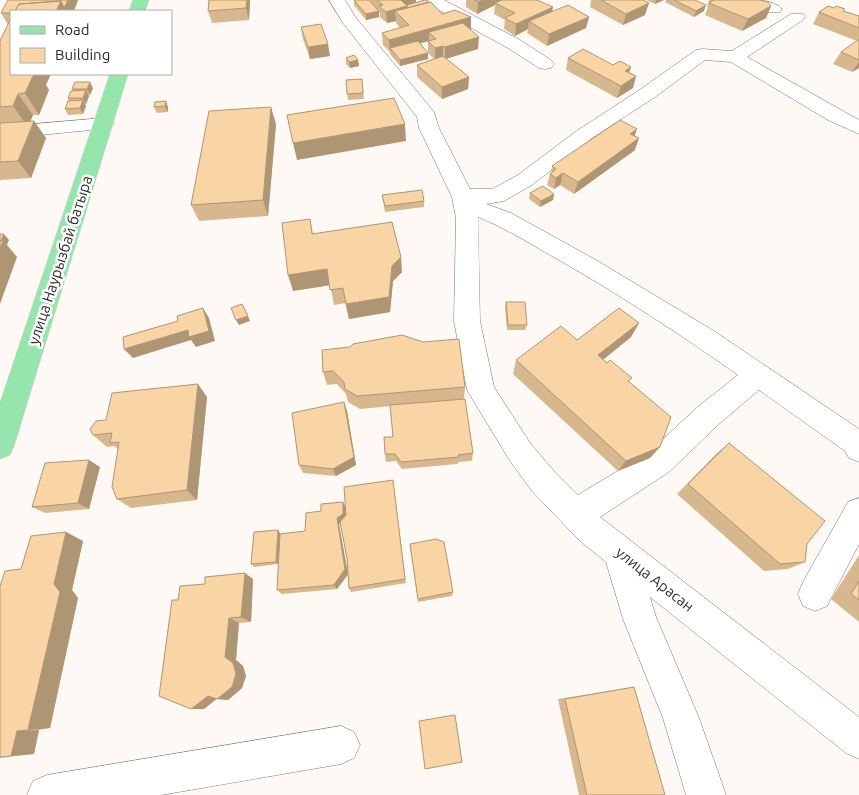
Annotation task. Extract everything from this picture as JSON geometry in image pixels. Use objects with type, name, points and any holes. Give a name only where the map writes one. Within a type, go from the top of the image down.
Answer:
[{"type":"main road","name":"улица Наурызбай батыра","points":[[3,431],[119,75]]},
{"type":"street","points":[[337,0],[349,20],[427,116],[430,128],[463,201],[503,218],[588,266],[705,338],[855,442],[859,449]]},
{"type":"street","points":[[432,0],[514,44],[545,64]]},
{"type":"street","points":[[753,0],[774,9]]},
{"type":"street","points":[[735,57],[797,17]]},
{"type":"street","points":[[463,201],[496,196],[525,180],[585,134],[648,93],[702,54],[735,57],[835,116],[859,128]]},
{"type":"street","points":[[0,133],[104,124]]},
{"type":"street","name":"улица Арасан","points":[[463,201],[467,218],[467,321],[481,390],[520,452],[543,481],[576,514],[619,551],[859,740]]},
{"type":"street","points":[[576,514],[659,462],[710,414],[758,374]]},
{"type":"street","points":[[815,594],[859,513]]},
{"type":"street","points":[[619,551],[640,619],[681,718],[706,795]]},
{"type":"street","points":[[47,795],[341,745]]},
{"type":"building","points":[[8,0],[68,0],[64,8],[61,1],[19,4],[16,10],[10,10],[10,13],[1,13]]},
{"type":"building","points":[[209,0],[247,0],[246,8],[208,11]]},
{"type":"building","points":[[354,0],[369,0],[379,11],[366,14]]},
{"type":"building","points":[[377,0],[401,0],[407,6],[386,12],[379,6],[383,5]]},
{"type":"building","points":[[425,0],[429,2],[407,8],[407,5]]},
{"type":"building","points":[[502,0],[537,0],[553,7],[516,24],[505,18],[515,13],[495,3]]},
{"type":"building","points":[[601,0],[643,0],[649,3],[626,14]]},
{"type":"building","points":[[674,0],[695,0],[706,5],[696,11]]},
{"type":"building","points":[[714,0],[760,0],[768,2],[771,6],[748,19],[709,3]]},
{"type":"building","points":[[61,1],[56,10],[16,10],[19,4]]},
{"type":"building","points":[[431,2],[442,14],[455,10],[471,17],[389,40],[382,33],[409,25],[395,11]]},
{"type":"building","points":[[568,5],[589,17],[549,34],[529,21]]},
{"type":"building","points":[[828,6],[834,8],[836,6],[845,9],[843,11],[859,16],[859,28],[819,12]]},
{"type":"building","points":[[10,20],[10,75],[34,75],[25,93],[18,94],[13,106],[0,107],[0,41]]},
{"type":"building","points":[[463,23],[479,37],[435,48],[428,41],[436,39],[429,32]]},
{"type":"building","points":[[321,24],[328,44],[308,47],[301,27]]},
{"type":"building","points":[[859,39],[859,60],[841,52]]},
{"type":"building","points":[[418,41],[428,53],[400,60],[390,48]]},
{"type":"building","points":[[583,49],[613,65],[620,61],[631,67],[625,71],[636,76],[621,86],[568,58]]},
{"type":"building","points":[[354,55],[358,60],[349,62],[346,58]]},
{"type":"building","points":[[443,56],[469,77],[442,87],[417,65]]},
{"type":"building","points":[[362,79],[363,93],[347,94],[346,80]]},
{"type":"building","points":[[75,82],[90,82],[87,89],[72,89]]},
{"type":"building","points":[[86,90],[83,98],[68,98],[71,91]]},
{"type":"building","points":[[394,98],[405,124],[293,143],[287,115]]},
{"type":"building","points":[[83,100],[80,108],[65,109],[68,101]]},
{"type":"building","points":[[166,101],[165,106],[154,107],[155,102]]},
{"type":"building","points":[[271,107],[263,200],[191,205],[209,111]]},
{"type":"building","points":[[620,120],[637,129],[630,134],[639,138],[578,182],[563,173],[556,178],[550,174],[556,169],[552,166]]},
{"type":"building","points":[[34,121],[18,161],[0,162],[0,123]]},
{"type":"building","points":[[543,186],[554,194],[541,201],[530,193]]},
{"type":"building","points":[[422,190],[424,201],[385,206],[382,195]]},
{"type":"building","points":[[310,219],[312,234],[392,222],[401,257],[392,266],[389,297],[346,304],[343,288],[330,290],[327,269],[288,275],[282,223]]},
{"type":"building","points":[[0,234],[4,234],[1,241],[0,241]]},
{"type":"building","points":[[506,302],[525,302],[527,325],[508,325]]},
{"type":"building","points":[[242,304],[248,316],[236,320],[231,308]]},
{"type":"building","points":[[203,308],[209,331],[189,337],[188,330],[124,349],[123,337],[178,321],[177,316]]},
{"type":"building","points":[[619,308],[639,323],[598,355],[607,363],[610,360],[632,378],[628,381],[671,417],[660,447],[626,461],[516,360],[561,326],[577,340]]},
{"type":"building","points":[[402,335],[423,342],[459,339],[465,387],[357,396],[345,389],[344,382],[333,371],[323,372],[322,350],[350,347],[353,344]]},
{"type":"building","points":[[198,384],[187,490],[117,499],[112,487],[119,442],[110,443],[112,433],[93,435],[90,429],[96,421],[106,420],[112,393]]},
{"type":"building","points":[[465,399],[473,453],[458,455],[459,457],[401,462],[395,454],[385,454],[384,437],[393,437],[390,405]]},
{"type":"building","points":[[344,402],[354,457],[333,469],[299,465],[292,413]]},
{"type":"building","points":[[729,443],[825,521],[807,544],[805,562],[780,564],[688,484]]},
{"type":"building","points":[[89,460],[78,503],[32,507],[45,463]]},
{"type":"building","points":[[393,480],[405,579],[349,588],[347,558],[340,522],[346,515],[344,487]]},
{"type":"building","points":[[343,502],[343,514],[337,518],[345,569],[334,585],[277,590],[280,534],[305,531],[306,513],[321,511],[321,504]]},
{"type":"building","points":[[278,530],[276,562],[251,564],[254,532]]},
{"type":"building","points":[[66,532],[54,584],[60,592],[28,730],[17,731],[11,756],[0,757],[0,586],[5,571],[21,569],[31,536]]},
{"type":"building","points":[[436,539],[444,542],[453,592],[418,599],[410,544]]},
{"type":"building","points":[[245,573],[241,617],[229,618],[225,657],[233,663],[236,674],[232,687],[217,699],[208,696],[191,709],[159,696],[172,600],[178,600],[180,586],[205,584],[205,577]]},
{"type":"building","points":[[859,581],[859,600],[851,594]]},
{"type":"building","points":[[634,687],[665,795],[587,795],[565,699]]},
{"type":"building","points":[[455,715],[462,762],[425,769],[419,721]]}]
